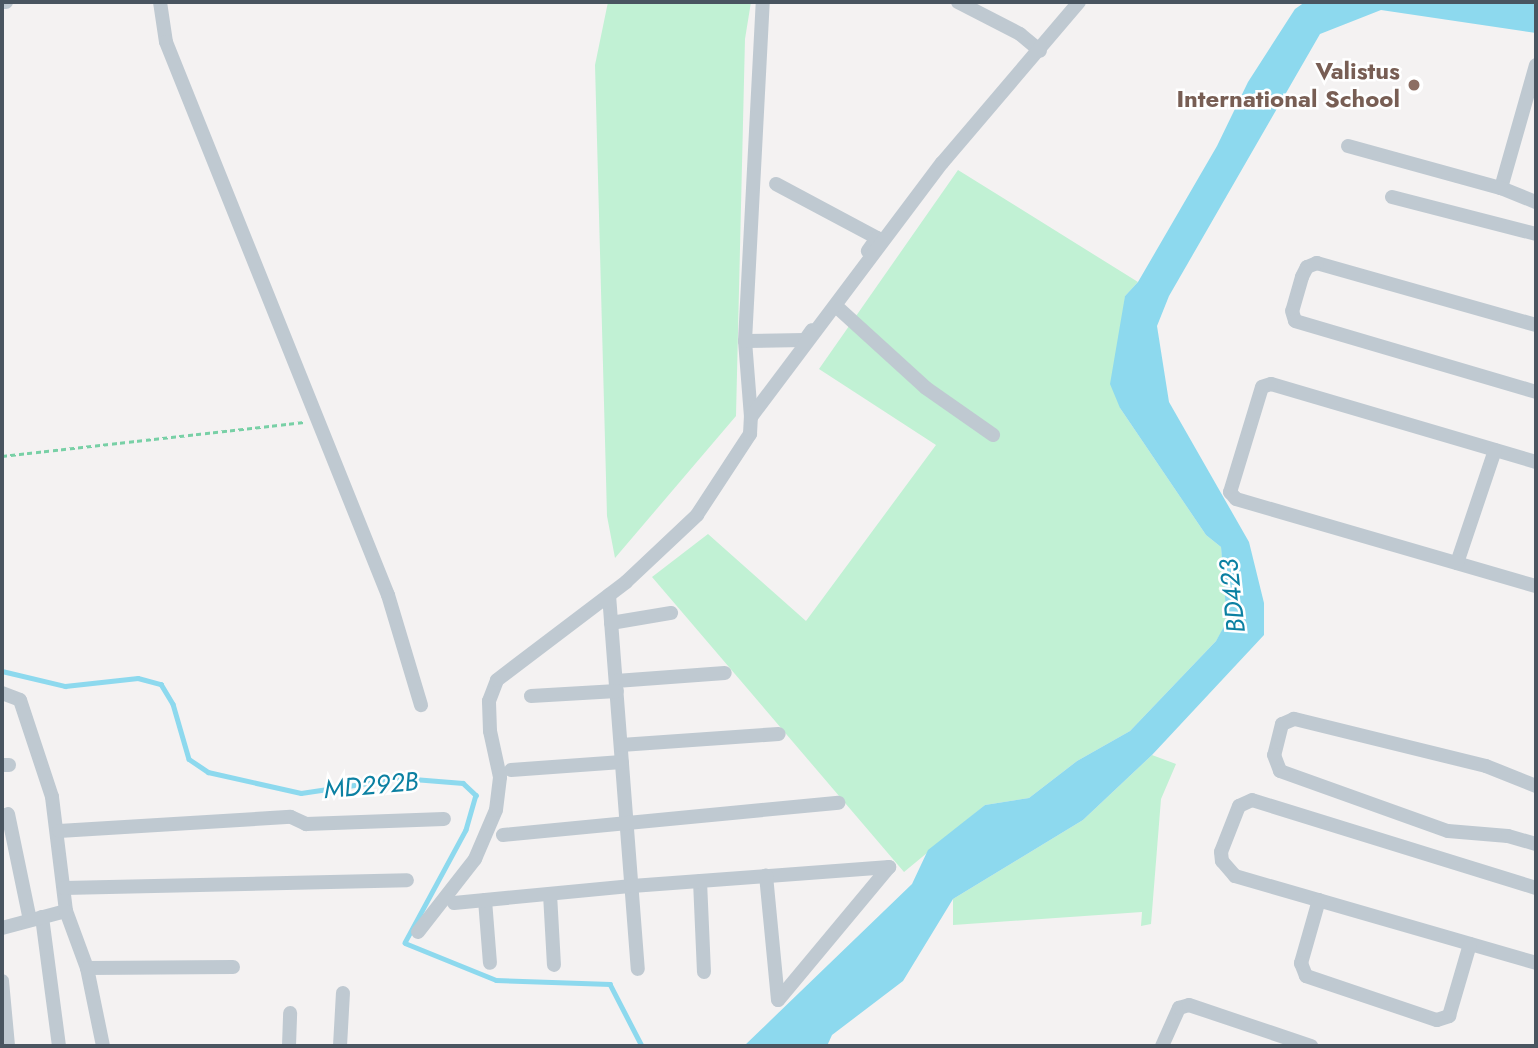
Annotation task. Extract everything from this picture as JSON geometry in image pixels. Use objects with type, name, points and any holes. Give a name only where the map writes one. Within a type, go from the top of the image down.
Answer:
[{"type":"street","points":[[160,2],[166,42],[388,595],[421,705]]},
{"type":"street","points":[[418,932],[475,859],[496,810],[500,777],[489,731],[489,701],[497,680],[610,595],[697,515],[750,434],[745,341],[763,2]]},
{"type":"street","points":[[958,2],[1020,34],[1040,51]]},
{"type":"street","points":[[745,341],[804,340],[943,163],[1079,2]]},
{"type":"street","points":[[1500,188],[1536,65]]},
{"type":"street","points":[[1348,146],[1500,188],[1536,202]]},
{"type":"street","points":[[751,417],[837,307],[877,238],[776,184]]},
{"type":"street","points":[[1392,197],[1536,234]]},
{"type":"street","points":[[1536,325],[1317,263],[1307,267],[1292,311],[1295,321],[1536,392]]},
{"type":"street","points":[[837,307],[935,395],[993,435]]},
{"type":"street","points":[[1536,462],[1271,384],[1262,387],[1232,496],[1536,586]]},
{"type":"street","points":[[1457,563],[1495,450]]},
{"type":"street","points":[[610,595],[638,969]]},
{"type":"street","points":[[611,623],[671,613]]},
{"type":"street","points":[[531,696],[726,673]]},
{"type":"street","points":[[2,693],[20,701],[59,831],[66,911],[87,968],[103,1046]]},
{"type":"street","points":[[1536,786],[1486,766],[1294,719],[1282,724],[1274,755],[1280,771],[1448,831],[1507,836],[1536,844]]},
{"type":"street","points":[[621,745],[779,734]]},
{"type":"street","points":[[511,770],[622,762]]},
{"type":"street","points":[[1536,888],[1252,800],[1244,802],[1222,852],[1227,869],[1319,900],[1536,963]]},
{"type":"street","points":[[503,835],[838,803]]},
{"type":"street","points":[[8,814],[36,919],[59,1046]]},
{"type":"street","points":[[59,831],[291,817],[306,824],[444,819]]},
{"type":"street","points":[[454,903],[632,886],[766,876],[889,867],[778,1000],[766,876]]},
{"type":"street","points":[[64,888],[407,880]]},
{"type":"street","points":[[700,881],[704,972]]},
{"type":"street","points":[[550,894],[554,965]]},
{"type":"street","points":[[485,900],[490,963]]},
{"type":"street","points":[[1319,900],[1301,963],[1306,976],[1437,1020],[1449,1016],[1470,944]]},
{"type":"street","points":[[2,928],[66,911]]},
{"type":"street","points":[[87,968],[233,967]]},
{"type":"street","points":[[2,981],[8,1046]]},
{"type":"street","points":[[341,1046],[343,993]]},
{"type":"street","points":[[1162,1046],[1179,1008],[1189,1005],[1311,1046]]},
{"type":"street","points":[[289,1046],[290,1013]]},
{"type":"path","points":[[2,456],[316,420]]},
{"type":"green space","points":[[608,2],[751,2],[745,39],[736,416],[615,558],[607,516],[595,65]]},
{"type":"green space","points":[[958,170],[1138,282],[1125,296],[1120,408],[1206,535],[1221,547],[1228,621],[1216,641],[1130,731],[1077,761],[1029,798],[985,805],[904,872],[652,577],[708,534],[806,621],[936,445],[819,369]]},
{"type":"green space","points":[[1152,755],[1176,764],[1161,799],[1151,924],[1141,926],[1142,912],[953,925],[953,899],[1083,820]]},
{"type":"water","name":"BD423","points":[[1305,2],[1536,4],[1536,33],[1381,10],[1320,34],[1169,296],[1157,326],[1169,402],[1249,542],[1264,603],[1264,635],[1152,755],[1083,820],[953,899],[903,981],[832,1035],[827,1046],[744,1046],[912,884],[928,850],[985,805],[1029,798],[1077,761],[1130,731],[1216,641],[1227,621],[1221,547],[1206,535],[1120,408],[1110,384],[1125,296],[1138,282],[1217,146],[1248,82],[1295,9]]},
{"type":"waterway","name":"MD292B","points":[[2,671],[65,686],[138,678],[161,684],[173,704],[189,759],[208,772],[301,793],[401,778],[463,783],[476,795],[466,830],[405,943],[496,980],[610,984],[642,1046]]},
{"type":"place","name":"Valistus International School","points":[[1414,85]]}]
